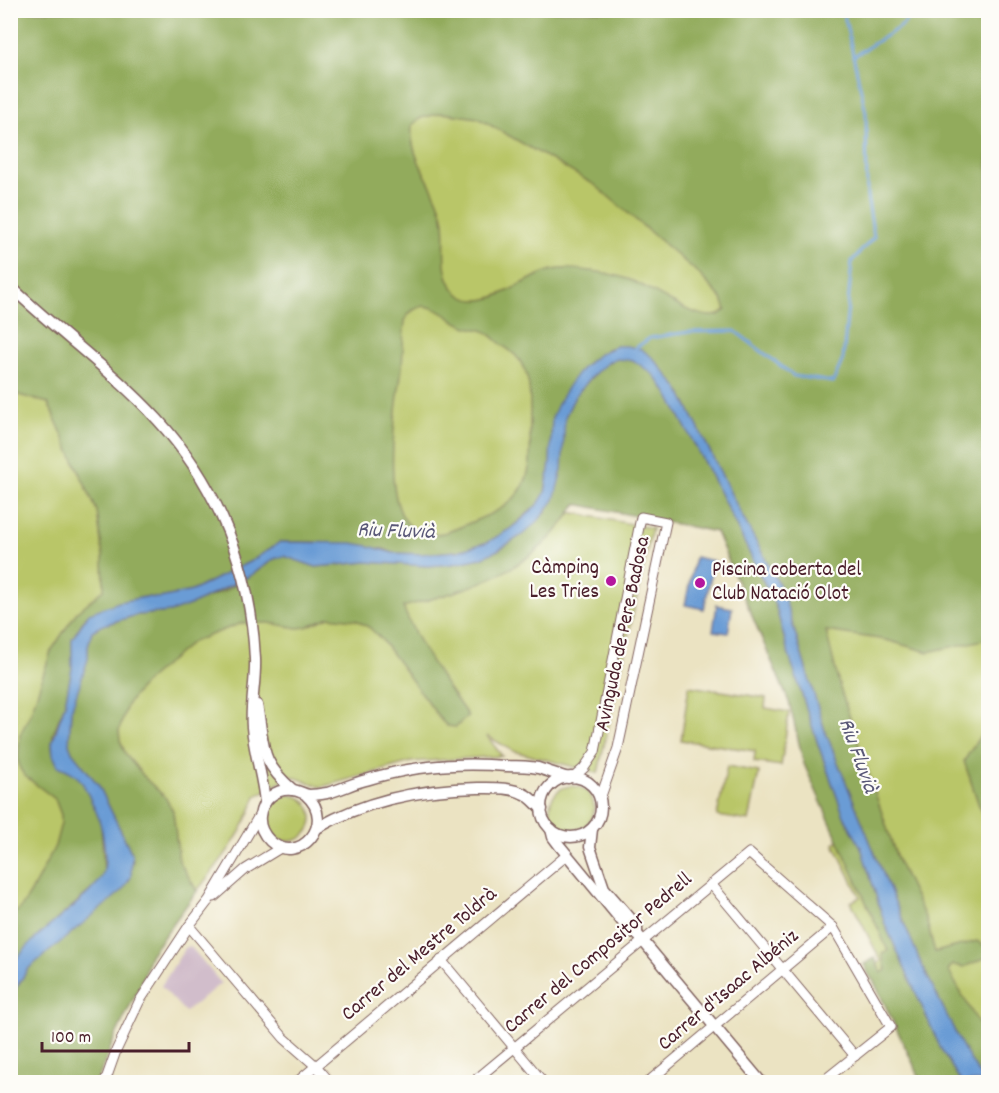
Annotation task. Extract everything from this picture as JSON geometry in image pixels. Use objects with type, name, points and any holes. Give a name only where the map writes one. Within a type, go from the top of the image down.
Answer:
[{"type":"street","points":[[10,286],[129,390],[178,444],[202,477],[224,520],[238,557],[249,601],[254,649],[252,726],[263,808],[260,821],[269,840],[282,847],[297,847],[310,840],[319,820],[316,806],[306,795]]},
{"type":"street","name":"Avinguda de Pere Badosa","points":[[571,778],[584,768],[595,752],[640,517],[666,522],[618,748],[600,799]]},
{"type":"street","points":[[254,691],[260,733],[266,755],[277,776],[293,790],[306,795],[328,793],[367,779],[411,769],[470,763],[536,768],[587,782],[597,792],[601,805],[599,818],[592,829],[581,836],[568,837],[556,833],[544,820],[542,809],[544,794],[549,788],[561,779],[571,778]]},
{"type":"street","points":[[317,828],[339,815],[372,804],[408,794],[455,788],[508,789],[524,794],[542,809]]},
{"type":"street","points":[[105,1083],[116,1051],[139,1002],[209,900],[263,808],[277,792],[293,790]]},
{"type":"street","points":[[551,829],[553,837],[567,855],[630,931],[640,938],[761,1083]]},
{"type":"street","points":[[592,829],[590,847],[604,888],[637,926],[640,938]]},
{"type":"street","points":[[209,900],[246,869],[282,847]]},
{"type":"street","name":"Carrer del Compositor Pedrell","points":[[473,1083],[640,938],[749,853],[833,927]]},
{"type":"street","name":"Carrer del Mestre Toldrà","points":[[297,1083],[567,855]]},
{"type":"street","points":[[711,884],[855,1056]]},
{"type":"street","points":[[189,926],[284,1038],[316,1066],[330,1083]]},
{"type":"street","points":[[822,1083],[891,1027],[833,927]]},
{"type":"street","name":"Carrer d'Isaac Albéniz","points":[[648,1083],[833,927]]},
{"type":"street","points":[[441,960],[543,1083]]},
{"type":"shaded area","points":[[190,946],[221,983],[185,1012],[161,986],[185,948]]},
{"type":"green space","points":[[10,11],[988,11],[988,1082],[943,1082],[874,967],[881,961],[851,902],[860,897],[834,844],[856,823],[827,751],[769,554],[658,358],[564,511],[652,528],[598,773],[513,751],[487,736],[502,756],[411,762],[321,787],[291,776],[256,796],[238,834],[223,858],[197,891],[192,883],[11,1082]]},
{"type":"green space","points":[[11,11],[988,11],[988,639],[928,652],[886,640],[826,631],[840,688],[898,861],[926,919],[935,952],[977,941],[987,948],[987,957],[964,967],[953,965],[948,970],[988,1040],[988,1082],[984,1082],[963,1048],[920,961],[884,876],[825,731],[782,590],[740,512],[679,389],[653,358],[617,346],[607,349],[587,363],[552,418],[550,464],[545,493],[539,503],[510,529],[488,542],[458,551],[422,554],[393,553],[384,549],[315,542],[280,542],[253,560],[192,591],[160,598],[145,597],[119,602],[86,616],[72,639],[72,669],[65,704],[53,734],[52,747],[53,755],[80,778],[89,792],[101,824],[104,871],[102,879],[38,936],[11,965],[11,915],[20,909],[30,894],[55,846],[61,823],[61,815],[55,799],[25,776],[20,769],[18,760],[20,735],[31,712],[51,651],[76,613],[104,589],[103,557],[97,511],[48,403],[11,393]],"holes":[[[442,113],[478,118],[595,185],[698,273],[722,299],[726,310],[718,315],[700,314],[628,279],[574,269],[557,269],[546,272],[490,298],[468,299],[458,293],[452,286],[446,269],[445,232],[441,210],[419,163],[412,138],[412,125],[421,118]],[[424,306],[435,309],[460,324],[490,334],[521,363],[526,372],[530,392],[530,459],[527,476],[520,491],[502,508],[488,515],[458,528],[429,534],[410,526],[398,506],[393,479],[395,417],[402,368],[405,321],[412,311]]]},
{"type":"green space","points":[[624,358],[642,364],[654,375],[668,394],[776,607],[819,747],[844,816],[861,847],[885,924],[941,1049],[961,1082],[922,1082],[864,964],[875,958],[881,973],[886,970],[882,954],[888,951],[804,764],[789,702],[716,532],[576,504],[560,527],[542,546],[501,574],[478,584],[403,607],[424,651],[468,716],[456,727],[447,726],[441,720],[382,640],[370,628],[356,620],[329,617],[298,628],[269,623],[242,623],[192,642],[151,677],[127,705],[119,731],[120,740],[126,755],[165,797],[173,811],[179,861],[197,891],[150,955],[141,983],[114,1039],[97,1082],[11,1082],[11,996],[28,969],[57,943],[133,862],[132,854],[99,786],[72,752],[69,744],[71,711],[87,659],[92,631],[103,625],[137,615],[170,612],[226,590],[274,559],[284,556],[316,567],[366,562],[428,566],[481,558],[498,550],[522,535],[547,511],[565,417],[575,396],[600,368],[614,359]]},
{"type":"green space","points":[[689,686],[766,698],[765,708],[789,712],[781,766],[754,762],[755,751],[681,740]]},
{"type":"green space","points":[[988,723],[988,832],[964,761]]},
{"type":"green space","points":[[727,766],[759,772],[749,821],[717,816]]},
{"type":"green space","points":[[572,786],[587,793],[594,808],[587,823],[572,830],[557,823],[550,808],[557,793]]},
{"type":"green space","points":[[289,795],[305,802],[312,818],[305,834],[289,841],[273,834],[266,818],[273,802]]},
{"type":"water","points":[[617,346],[641,349],[653,358],[679,389],[740,512],[782,590],[825,731],[884,876],[920,961],[963,1048],[984,1082],[961,1082],[941,1049],[885,924],[861,847],[844,816],[788,652],[776,607],[668,394],[654,375],[633,360],[614,359],[607,363],[575,396],[565,417],[562,470],[554,500],[538,521],[522,535],[498,550],[481,558],[428,566],[366,562],[316,567],[284,556],[274,559],[251,575],[193,604],[170,612],[137,615],[103,625],[92,631],[88,646],[88,659],[71,711],[69,744],[72,752],[99,786],[132,854],[131,877],[123,890],[28,969],[11,996],[11,965],[39,935],[92,890],[104,869],[104,842],[95,809],[78,778],[58,766],[53,755],[52,743],[65,704],[72,669],[72,639],[89,613],[119,602],[145,597],[160,598],[192,591],[253,560],[280,542],[352,543],[393,553],[422,554],[458,551],[488,542],[510,529],[539,503],[545,493],[550,464],[552,418],[557,406],[569,384],[586,365],[595,357]]},
{"type":"water","name":"Piscina coberta del Club Natació Olot","points":[[695,557],[714,561],[704,609],[685,605]]},
{"type":"water","points":[[717,605],[732,608],[728,633],[713,631]]},
{"type":"waterway","points":[[634,349],[650,338],[688,332],[735,331],[794,376],[833,382],[843,359],[852,261],[874,237],[867,196],[866,113],[843,10]]},
{"type":"waterway","points":[[854,56],[903,25],[913,10]]},
{"type":"place","name":"Càmping Les Tries","points":[[611,581]]},
{"type":"place","name":"Piscina coberta del Club Natació Olot","points":[[700,583]]},
{"type":"water label","name":"Riu Fluvià","points":[[396,532]]},
{"type":"water label","name":"Riu Fluvià","points":[[857,756]]}]
